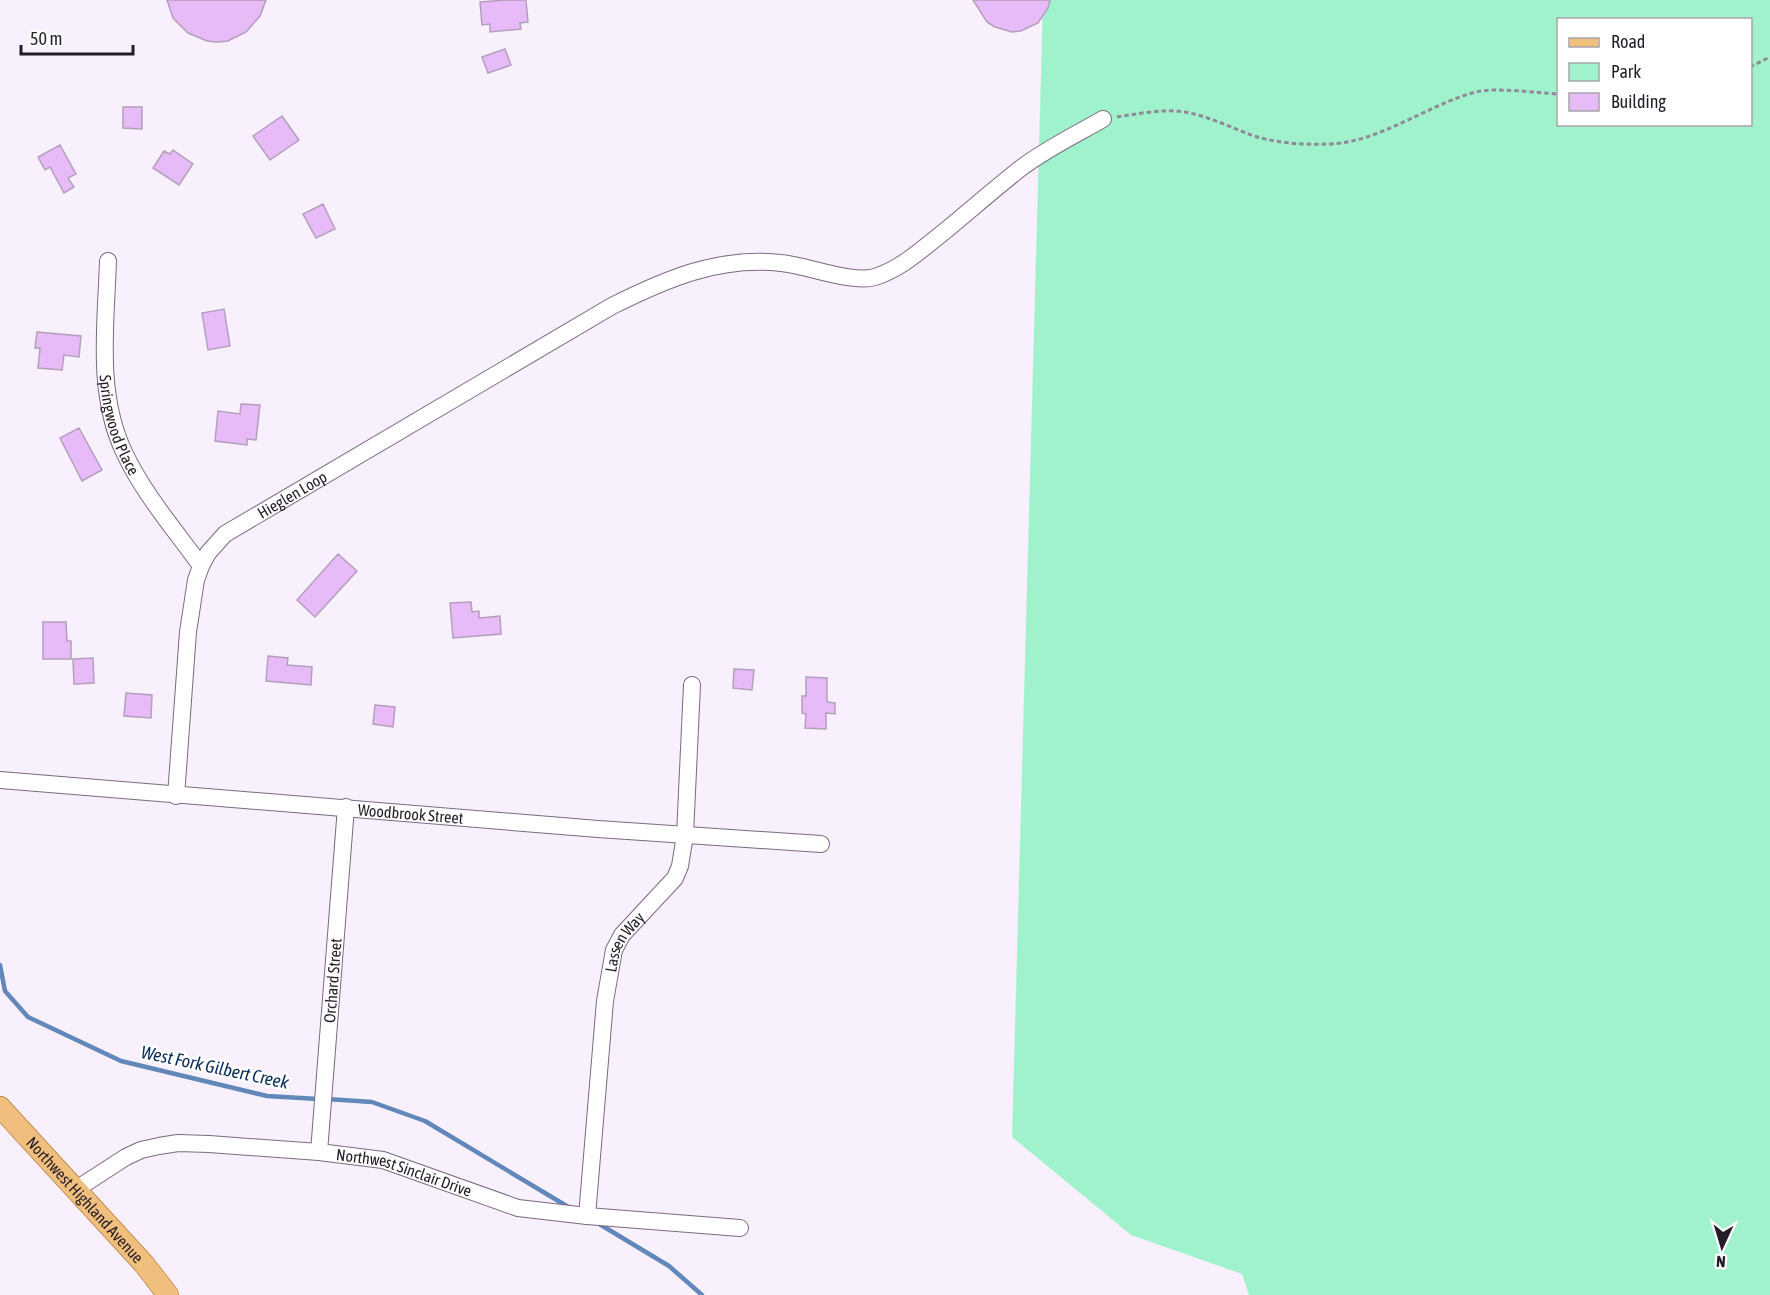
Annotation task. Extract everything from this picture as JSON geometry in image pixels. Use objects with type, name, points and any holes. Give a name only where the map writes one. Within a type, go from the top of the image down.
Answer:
[{"type":"main road","name":"Northwest Highland Avenue","points":[[0,1107],[144,1264],[168,1295]]},
{"type":"street","name":"Hieglen Loop","points":[[176,796],[188,632],[196,580],[201,566],[216,543],[242,523],[592,318],[658,283],[693,271],[731,263],[758,261],[783,263],[855,278],[872,278],[894,269],[1023,167],[1103,119]]},
{"type":"street","name":"Springwood Place","points":[[108,261],[105,358],[108,399],[114,425],[135,473],[201,566]]},
{"type":"street","name":"Lassen Way","points":[[587,1216],[605,1001],[614,950],[633,921],[675,878],[683,852],[692,685]]},
{"type":"street","name":"Woodbrook Street","points":[[0,780],[176,796],[821,844]]},
{"type":"street","name":"Orchard Street","points":[[319,1152],[345,807]]},
{"type":"street","name":"Northwest Sinclair Drive","points":[[75,1190],[126,1157],[159,1146],[208,1144],[319,1152],[383,1160],[518,1208],[740,1228]]},
{"type":"path","points":[[1752,65],[1770,57]]},
{"type":"path","points":[[1103,119],[1150,112],[1176,111],[1288,143],[1329,145],[1360,140],[1447,102],[1479,91],[1557,94]]},
{"type":"green space","points":[[1043,0],[1770,0],[1770,1295],[1249,1295],[1242,1274],[1131,1235],[1012,1137]]},
{"type":"building","points":[[167,0],[266,0],[260,16],[246,32],[228,41],[217,42],[207,41],[188,33],[173,18]]},
{"type":"building","points":[[526,0],[528,22],[520,23],[521,29],[490,32],[490,24],[482,25],[480,2]]},
{"type":"building","points":[[973,0],[1050,0],[1048,8],[1038,23],[1021,31],[1012,32],[987,22]]},
{"type":"building","points":[[505,49],[511,65],[488,73],[482,57]]},
{"type":"building","points":[[123,107],[142,107],[142,129],[123,128]]},
{"type":"building","points":[[282,116],[299,140],[270,160],[253,136]]},
{"type":"building","points":[[60,145],[76,174],[68,178],[74,187],[64,193],[50,167],[45,170],[38,157]]},
{"type":"building","points":[[173,150],[193,164],[179,185],[153,168],[164,151],[170,154]]},
{"type":"building","points":[[323,204],[335,229],[316,238],[303,214]]},
{"type":"building","points":[[224,309],[230,346],[208,350],[202,313]]},
{"type":"building","points":[[37,332],[81,336],[79,357],[64,355],[62,370],[38,368],[40,348],[35,348]]},
{"type":"building","points":[[241,404],[260,405],[256,440],[247,439],[247,445],[215,441],[218,411],[240,414]]},
{"type":"building","points":[[79,428],[102,470],[82,481],[60,438]]},
{"type":"building","points":[[338,554],[357,571],[315,617],[297,600]]},
{"type":"building","points":[[471,602],[472,612],[479,611],[479,618],[500,616],[501,634],[453,638],[450,603]]},
{"type":"building","points":[[43,622],[66,622],[67,641],[71,641],[71,659],[43,659]]},
{"type":"building","points":[[268,656],[288,658],[287,665],[312,667],[311,685],[266,681]]},
{"type":"building","points":[[93,658],[94,683],[74,684],[73,659]]},
{"type":"building","points":[[734,669],[754,670],[752,690],[733,688]]},
{"type":"building","points":[[806,677],[827,678],[827,702],[835,703],[835,714],[826,713],[826,729],[805,728],[806,714],[802,713],[802,696],[806,696]]},
{"type":"building","points":[[126,693],[152,695],[151,718],[124,716]]},
{"type":"building","points":[[375,705],[395,707],[393,727],[373,724]]},
{"type":"waterway","name":"West Fork Gilbert Creek","points":[[0,965],[5,991],[28,1017],[121,1061],[267,1096],[318,1099]]},
{"type":"waterway","name":"West Fork Gilbert Creek","points":[[327,1099],[372,1102],[425,1121],[570,1208]]},
{"type":"waterway","name":"West Fork Gilbert Creek","points":[[596,1222],[669,1266],[702,1295]]}]
